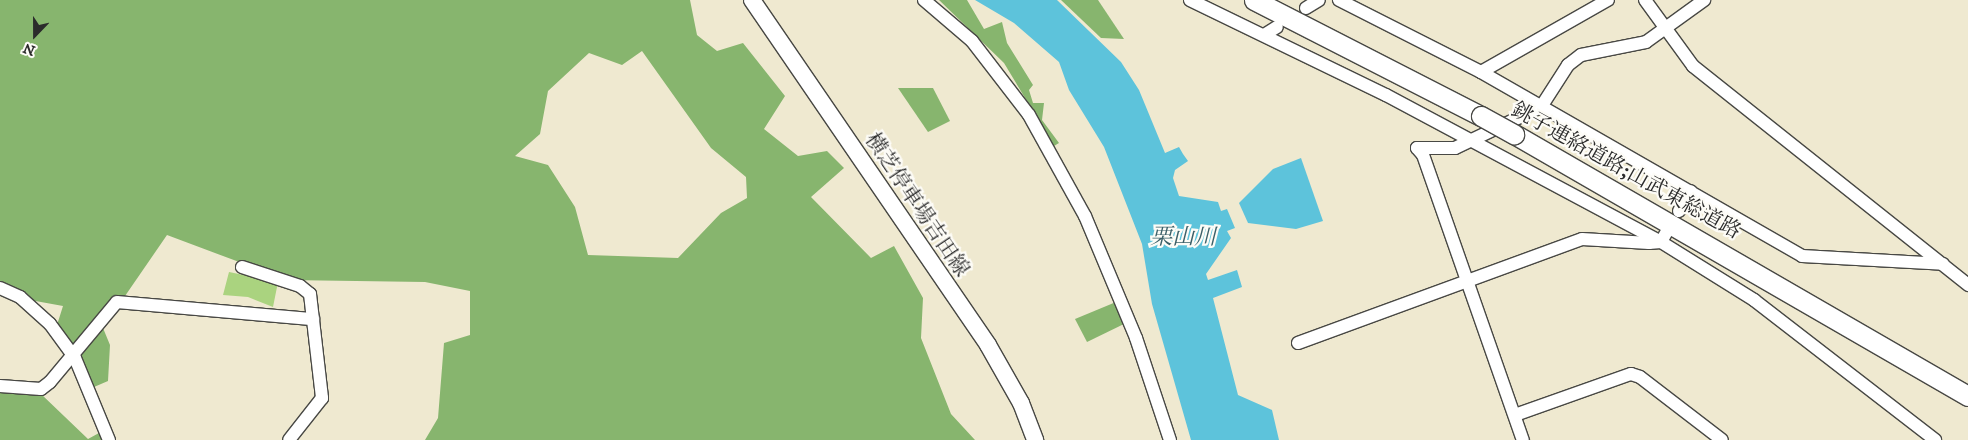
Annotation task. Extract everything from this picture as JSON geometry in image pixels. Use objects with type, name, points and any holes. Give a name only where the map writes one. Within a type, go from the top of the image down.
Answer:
[{"type":"highway","name":"銚子連絡道路;山武東総道路","points":[[1254,0],[1514,134],[1968,396]]},
{"type":"main road","name":"横芝停車場吉田線","points":[[752,0],[988,345],[1035,440]]},
{"type":"street","points":[[924,0],[993,63],[1038,132],[1085,216],[1136,338],[1170,440]]},
{"type":"street","points":[[1190,0],[1264,35],[1664,236],[1754,300],[1935,440]]},
{"type":"street","points":[[1306,8],[1319,0]]},
{"type":"street","points":[[1339,0],[1481,72],[1802,256],[1943,264]]},
{"type":"street","points":[[1481,72],[1608,0]]},
{"type":"street","points":[[1644,0],[1665,32],[1693,66],[1968,285]]},
{"type":"street","points":[[1523,440],[1423,155],[1416,148],[1455,148],[1470,138],[1541,108],[1568,65],[1581,55],[1646,42],[1665,32],[1704,0]]},
{"type":"street","points":[[1264,35],[1277,27]]},
{"type":"street","points":[[1679,211],[1691,191]]},
{"type":"street","points":[[1298,343],[1582,239],[1664,236]]},
{"type":"street","points":[[242,267],[300,286],[310,294],[322,398],[289,440]]},
{"type":"street","points":[[0,288],[20,297],[50,324],[75,358],[109,440]]},
{"type":"street","points":[[0,386],[41,389],[75,358],[117,302],[314,319]]},
{"type":"street","points":[[1515,415],[1631,374],[1722,440]]},
{"type":"green space","points":[[0,0],[690,0],[697,35],[717,51],[743,43],[785,96],[764,129],[798,156],[827,151],[844,168],[811,197],[871,258],[894,246],[923,298],[921,338],[951,414],[975,440],[425,440],[438,418],[444,343],[470,335],[470,291],[425,282],[287,280],[167,235],[103,328],[110,345],[108,381],[94,387],[82,358],[57,325],[63,306],[30,300],[0,283]],"holes":[[[642,51],[711,148],[746,177],[747,198],[721,213],[678,258],[588,255],[575,207],[548,165],[515,156],[540,134],[548,91],[589,53],[622,65]]]},
{"type":"green space","points":[[939,0],[967,0],[984,29],[1002,22],[1007,43],[1033,85],[1029,90],[1033,103],[1044,103],[1042,120],[1059,143],[1054,146],[1004,63]]},
{"type":"green space","points":[[1061,0],[1098,0],[1124,39],[1101,38]]},
{"type":"green space","points":[[898,88],[933,88],[950,121],[928,132]]},
{"type":"green space","points":[[229,272],[278,282],[273,307],[248,297],[223,295]]},
{"type":"green space","points":[[1116,302],[1126,323],[1087,342],[1075,319]]},
{"type":"green space","points":[[0,392],[41,394],[88,439],[99,433],[110,440],[0,440]]},
{"type":"water","name":"栗山川","points":[[975,0],[1057,0],[1121,62],[1139,90],[1165,153],[1179,147],[1188,161],[1175,170],[1173,178],[1179,196],[1218,202],[1221,211],[1227,209],[1235,228],[1227,231],[1231,238],[1206,274],[1208,280],[1237,270],[1242,287],[1213,298],[1238,395],[1272,410],[1279,440],[1191,440],[1152,304],[1142,244],[1104,147],[1069,90],[1059,62],[1014,23]]},
{"type":"water","points":[[1301,158],[1323,221],[1296,229],[1248,223],[1239,203],[1273,169]]}]
